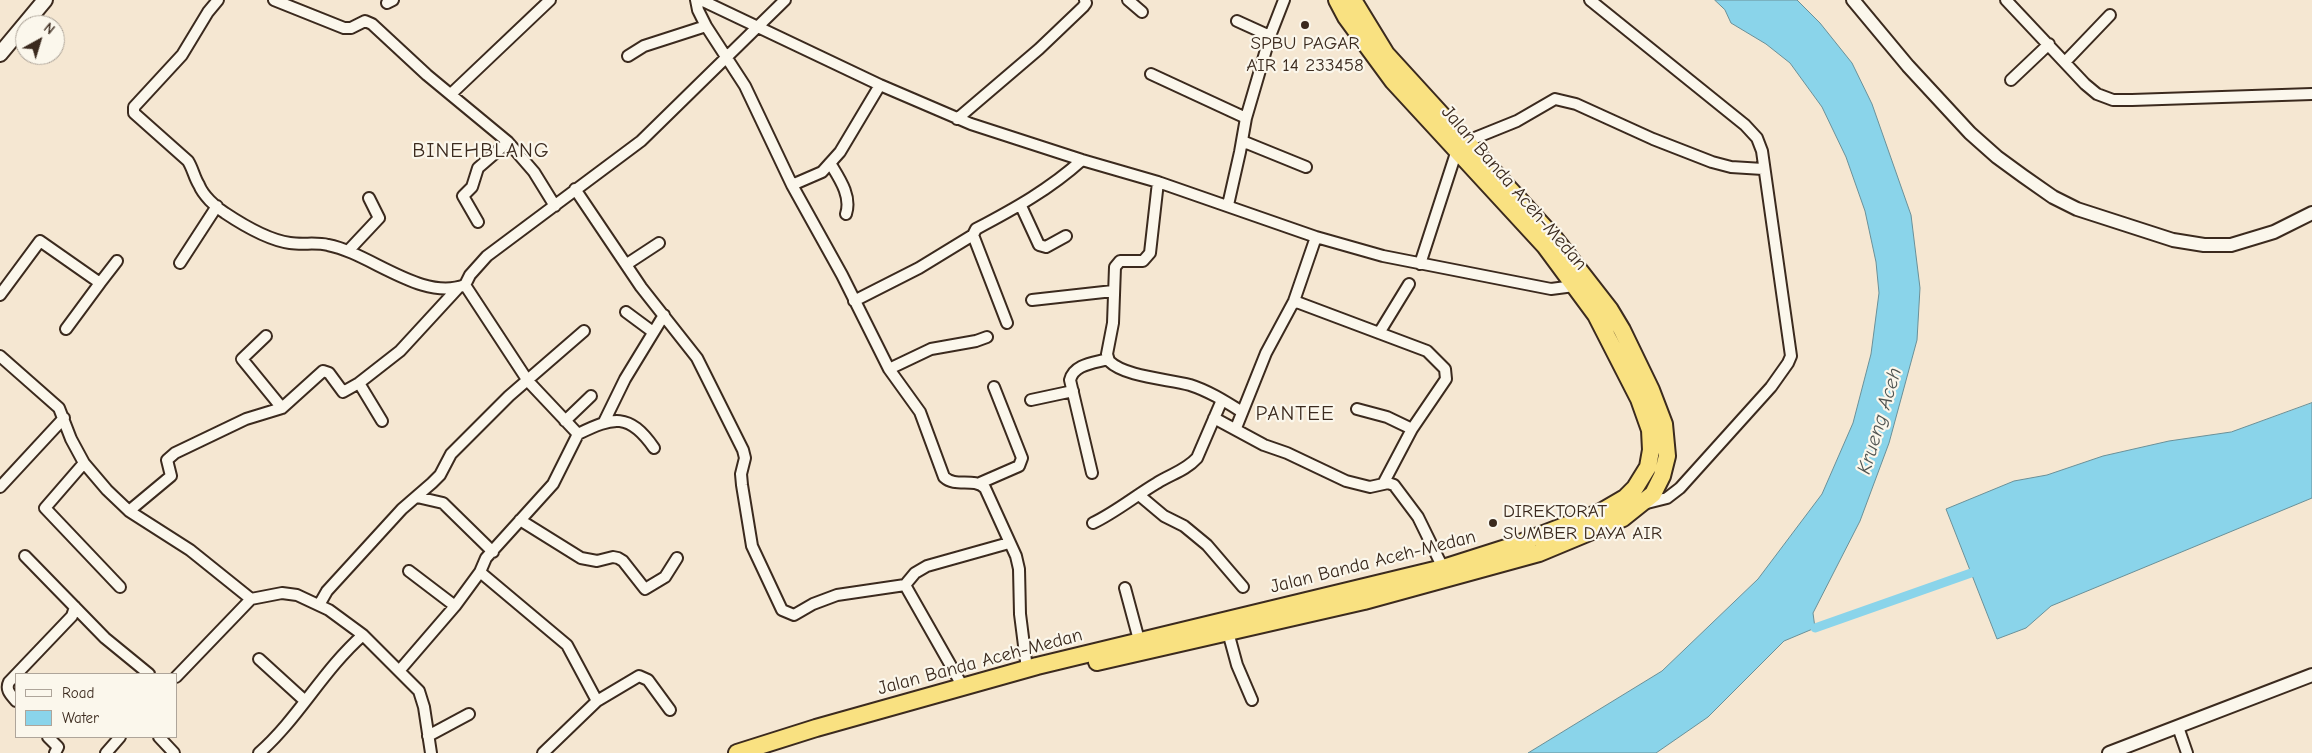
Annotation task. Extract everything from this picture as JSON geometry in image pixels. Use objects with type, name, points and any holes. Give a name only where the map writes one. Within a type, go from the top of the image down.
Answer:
[{"type":"highway","name":"Jalan Banda Aceh-Medan","points":[[737,753],[816,728],[1139,640],[1364,601],[1539,553],[1623,518],[1643,504],[1653,494],[1662,476],[1667,456],[1664,424],[1651,390],[1610,310],[1554,238],[1393,81],[1346,17],[1337,0]]},
{"type":"highway","name":"Jalan Banda Aceh-Medan","points":[[765,753],[1046,674],[1443,568],[1512,546],[1601,512],[1625,498],[1635,488],[1648,467],[1651,450],[1650,430],[1639,399],[1596,315],[1545,246],[1386,54],[1353,0]]},
{"type":"main road","points":[[0,54],[46,0]]},
{"type":"street","points":[[218,0],[208,12],[182,55],[133,109],[134,113],[188,161],[199,186],[217,206],[240,222],[288,243],[328,245],[348,251],[418,283],[432,287],[461,286]]},
{"type":"street","points":[[274,0],[344,28],[365,21],[372,24],[427,75],[508,142],[534,172],[554,206]]},
{"type":"street","points":[[451,94],[550,0]]},
{"type":"street","points":[[696,0],[698,10],[706,26],[749,94],[792,185],[889,369],[920,412],[944,477],[952,482],[980,483],[1019,466],[1022,458],[994,386]]},
{"type":"street","points":[[701,0],[880,85],[957,119],[1082,160],[1228,204],[1316,237],[1420,264],[1551,289],[1574,286]]},
{"type":"street","points":[[129,511],[171,476],[167,464],[168,458],[246,419],[282,408],[324,371],[328,373],[343,392],[359,383],[400,351],[487,256],[641,141],[785,0]]},
{"type":"street","points":[[957,119],[1039,49],[1086,1],[1097,0]]},
{"type":"street","points":[[1128,0],[1142,12]]},
{"type":"street","points":[[1228,204],[1246,118],[1270,36],[1284,0]]},
{"type":"street","points":[[1590,0],[1745,125],[1756,138],[1762,151],[1790,359],[1771,387],[1676,493],[1667,498],[1643,504]]},
{"type":"street","points":[[2006,0],[2097,94],[2113,100],[2312,94]]},
{"type":"street","points":[[1856,2],[1908,66],[1970,133],[1997,158],[2054,197],[2077,209],[2173,240],[2204,245],[2231,245],[2274,232],[2312,214]]},
{"type":"street","points":[[2064,62],[2110,14]]},
{"type":"street","points":[[1236,21],[1270,36]]},
{"type":"street","points":[[628,56],[644,46],[706,26]]},
{"type":"street","points":[[2011,80],[2049,44]]},
{"type":"street","points":[[1151,74],[1246,118]]},
{"type":"street","points":[[792,185],[822,172],[840,152],[880,85]]},
{"type":"street","points":[[1420,264],[1461,146],[1517,121],[1555,99],[1576,104],[1653,140],[1712,162],[1731,168],[1763,169]]},
{"type":"street","points":[[1242,141],[1306,167]]},
{"type":"street","points":[[478,222],[463,196],[472,186],[478,168],[508,142]]},
{"type":"street","points":[[854,301],[919,268],[973,235],[976,229],[1021,206],[1060,180],[1082,160]]},
{"type":"street","points":[[830,163],[842,183],[848,200],[846,214]]},
{"type":"street","points":[[1158,182],[1150,253],[1143,261],[1125,260],[1117,264],[1113,291],[1113,323],[1108,359],[1113,365],[1123,370],[1192,386],[1242,412]]},
{"type":"street","points":[[575,189],[641,287],[697,358],[745,454],[741,474],[752,546],[782,610],[794,615],[813,604],[837,595],[905,586],[915,573],[927,566],[1010,543]]},
{"type":"street","points":[[348,251],[379,218],[369,198]]},
{"type":"street","points":[[180,263],[217,206]]},
{"type":"street","points":[[1021,206],[1039,244],[1046,247],[1066,236]]},
{"type":"street","points":[[973,235],[1007,323]]},
{"type":"street","points":[[1236,428],[1266,352],[1294,301],[1316,237]]},
{"type":"street","points":[[0,295],[40,241],[100,283]]},
{"type":"street","points":[[627,264],[659,243]]},
{"type":"street","points":[[66,329],[117,261]]},
{"type":"street","points":[[1379,333],[1409,284]]},
{"type":"street","points":[[461,286],[528,381],[578,434]]},
{"type":"street","points":[[1032,300],[1113,291]]},
{"type":"street","points":[[1294,301],[1428,351],[1445,369],[1446,379],[1412,428],[1383,484]]},
{"type":"street","points":[[626,312],[653,332]]},
{"type":"street","points":[[604,422],[625,379],[664,315]]},
{"type":"street","points":[[318,605],[327,590],[402,509],[417,498],[440,475],[451,454],[509,396],[584,331]]},
{"type":"street","points":[[266,336],[242,359],[282,408]]},
{"type":"street","points":[[889,369],[930,349],[976,342],[987,337]]},
{"type":"street","points":[[0,356],[48,397],[64,418],[71,439],[84,463],[96,478],[129,511],[190,550],[251,599]]},
{"type":"street","points":[[1092,473],[1070,380],[1072,373],[1081,366],[1108,359]]},
{"type":"street","points":[[359,383],[382,421]]},
{"type":"street","points":[[1031,400],[1072,391]]},
{"type":"street","points":[[565,421],[591,396]]},
{"type":"street","points":[[1093,523],[1118,510],[1139,495],[1190,465],[1196,458],[1222,400]]},
{"type":"street","points":[[1357,409],[1380,415],[1412,428]]},
{"type":"street","points":[[1,482],[64,418]]},
{"type":"street","points":[[1214,418],[1236,428],[1264,445],[1286,453],[1346,481],[1370,487],[1392,484],[1418,517],[1443,568]]},
{"type":"street","points":[[399,671],[455,606],[480,572],[486,558],[553,484],[578,434],[604,422],[623,420],[648,438],[654,448]]},
{"type":"street","points":[[84,463],[45,508],[120,587]]},
{"type":"street","points":[[980,483],[985,488],[1010,543],[1019,569],[1020,614],[1027,669]]},
{"type":"street","points":[[1139,495],[1164,516],[1184,526],[1207,545],[1243,586]]},
{"type":"street","points":[[417,498],[443,502],[493,552]]},
{"type":"street","points":[[520,520],[580,558],[597,561],[618,558],[644,589],[664,577],[677,558]]},
{"type":"street","points":[[25,556],[106,638],[148,673]]},
{"type":"street","points":[[409,570],[455,606]]},
{"type":"street","points":[[480,572],[566,645],[597,701]]},
{"type":"street","points":[[905,586],[963,687]]},
{"type":"street","points":[[1125,588],[1139,640]]},
{"type":"street","points":[[178,675],[251,599],[289,594],[318,605],[342,618],[410,681],[422,696],[431,753]]},
{"type":"street","points":[[18,673],[72,616],[75,607]]},
{"type":"street","points":[[1226,626],[1237,665],[1252,700]]},
{"type":"street","points":[[259,753],[278,734],[347,648],[362,635]]},
{"type":"street","points":[[259,659],[304,700]]},
{"type":"street","points":[[2109,753],[2312,675]]},
{"type":"street","points":[[15,676],[9,682],[9,691],[15,700]]},
{"type":"street","points":[[543,753],[597,701],[641,676],[648,680],[670,710]]},
{"type":"street","points":[[428,736],[469,714]]},
{"type":"street","points":[[2178,727],[2187,753]]},
{"type":"street","points":[[49,738],[58,747],[55,753]]},
{"type":"street","points":[[106,753],[119,738]]},
{"type":"street","points":[[160,738],[174,753]]},
{"type":"water","name":"Krueng Aceh","points":[[1715,0],[1797,0],[1820,23],[1852,63],[1872,104],[1911,215],[1920,288],[1917,340],[1889,443],[1860,521],[1813,613],[1815,628],[1784,641],[1708,717],[1656,753],[1528,753],[1662,671],[1758,579],[1822,494],[1853,423],[1871,354],[1879,293],[1876,262],[1865,211],[1846,157],[1822,107],[1790,63],[1766,44],[1731,23],[1725,10]]},
{"type":"water","points":[[2312,403],[2312,498],[2051,606],[2026,628],[1997,639],[1946,509],[2014,481],[2047,475],[2103,456],[2169,441],[2231,432]]},
{"type":"waterway","points":[[1815,628],[1971,573]]},
{"type":"place","name":"SPBU PAGAR AIR 14 233458","points":[[1305,25]]},
{"type":"place","name":"DIREKTORAT SUMBER DAYA AIR","points":[[1493,523]]},
{"type":"district","name":"BINEHBLANG","points":[[481,151]]},
{"type":"district","name":"PANTEE","points":[[1295,414]]}]
